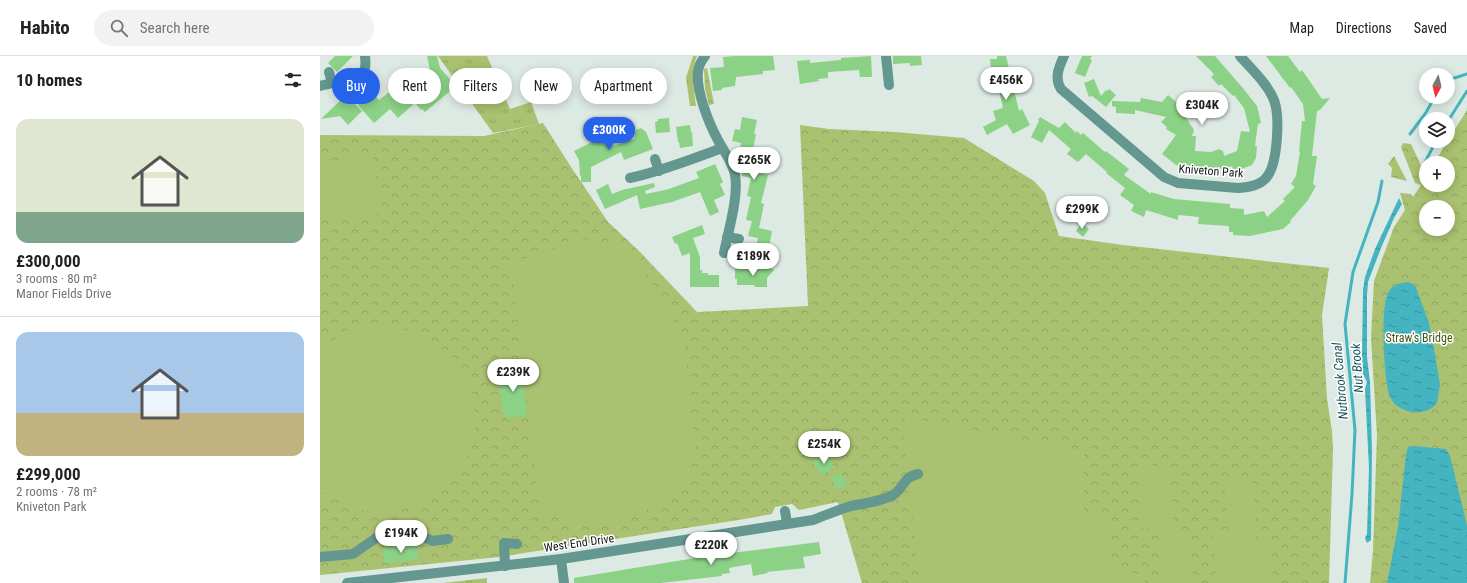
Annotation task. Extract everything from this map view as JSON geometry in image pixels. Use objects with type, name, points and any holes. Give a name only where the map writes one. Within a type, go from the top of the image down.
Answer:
[{"type":"street","points":[[365,56],[366,68]]},
{"type":"street","points":[[704,56],[698,72],[699,86],[708,118],[714,133],[733,167],[736,180],[736,188],[724,254]]},
{"type":"street","points":[[886,56],[889,85]]},
{"type":"street","name":"Kniveton Park","points":[[1064,56],[1057,76],[1058,85],[1061,89],[1164,177],[1178,183],[1238,188],[1260,183],[1271,171],[1275,156],[1278,118],[1274,101],[1269,90],[1240,56]]},
{"type":"street","points":[[320,86],[332,83],[329,72]]},
{"type":"street","points":[[630,178],[659,171],[722,148]]},
{"type":"street","points":[[655,159],[659,171]]},
{"type":"street","points":[[727,237],[739,240]]},
{"type":"street","name":"West End Drive","points":[[347,583],[561,559],[813,520],[852,506],[879,500],[894,494],[905,481],[913,475],[918,474]]},
{"type":"street","points":[[785,511],[787,523]]},
{"type":"street","points":[[320,556],[353,554],[376,538],[416,533],[432,541],[448,539]]},
{"type":"street","points":[[505,566],[504,543],[517,544]]},
{"type":"street","points":[[561,559],[564,583]]},
{"type":"green space","points":[[438,56],[487,56],[492,68],[449,68],[449,71]]},
{"type":"green space","points":[[693,56],[697,56],[693,75],[696,106],[690,106],[686,78]]},
{"type":"green space","points":[[707,68],[714,104],[709,105],[705,89],[704,69]]},
{"type":"green space","points":[[472,104],[508,104],[510,109],[525,104],[532,104],[539,124],[493,133]]},
{"type":"green space","name":"Straw's Bridge","points":[[1467,110],[1467,583],[1370,583],[1373,551],[1377,435],[1371,338],[1374,281],[1394,227],[1405,210],[1400,193],[1411,194],[1413,197],[1419,188],[1419,192],[1455,192],[1455,156],[1438,156],[1443,148],[1455,148],[1455,129]]},
{"type":"green space","points":[[543,123],[608,222],[639,251],[697,312],[808,306],[800,125],[829,129],[895,132],[964,138],[1034,181],[1045,193],[1059,236],[1123,245],[1329,268],[1322,315],[1327,399],[1333,449],[1329,583],[862,583],[838,502],[799,510],[792,504],[775,507],[772,514],[745,519],[499,557],[320,575],[320,135],[484,136]]},
{"type":"green space","name":"Straw's Bridge","points":[[1403,143],[1411,144],[1419,161],[1419,184],[1415,183],[1401,147]]},
{"type":"green space","points":[[373,156],[380,213],[320,221],[320,162]]},
{"type":"green space","points":[[1394,156],[1407,181],[1391,177],[1392,168],[1388,164]]},
{"type":"green space","points":[[583,239],[616,245],[638,265],[652,283],[672,316],[685,348],[696,454],[686,482],[681,489],[640,514],[617,524],[594,524],[540,514],[511,263]]},
{"type":"green space","points":[[389,325],[426,336],[457,361],[474,397],[475,436],[460,473],[431,500],[394,513],[354,510],[320,491],[320,348],[349,330]]},
{"type":"green space","points":[[906,417],[1084,452],[1084,512],[1107,515],[1111,569],[1145,575],[1145,583],[920,583],[906,461],[903,424]]},
{"type":"green space","points":[[1137,462],[1171,469],[1174,530],[1189,532],[1194,583],[1161,583],[1160,529],[1142,528]]},
{"type":"green space","points":[[1224,477],[1253,482],[1257,543],[1272,545],[1273,583],[1217,583],[1212,528],[1228,531]]},
{"type":"green space","points":[[487,578],[487,583],[443,583]]},
{"type":"water","points":[[1399,198],[1402,204],[1394,218],[1368,282],[1367,357],[1370,382],[1372,450],[1371,540],[1367,543],[1365,538],[1367,534],[1369,468],[1365,389],[1367,382],[1363,374],[1362,355],[1363,290],[1365,277],[1375,249]]},
{"type":"water","points":[[1408,282],[1415,285],[1429,323],[1440,385],[1437,403],[1431,409],[1419,412],[1407,411],[1397,406],[1393,402],[1390,397],[1386,376],[1384,313],[1386,301],[1388,293],[1394,286]]},
{"type":"water","points":[[1412,446],[1446,449],[1450,456],[1467,525],[1467,583],[1387,583],[1398,527],[1406,454],[1408,447]]},
{"type":"building","points":[[335,56],[353,56],[341,68],[333,68],[328,63]]},
{"type":"building","points":[[427,56],[437,56],[440,68],[430,68]]},
{"type":"building","points":[[773,56],[775,70],[763,71],[763,74],[736,77],[735,86],[713,91],[710,68],[724,67],[723,57]]},
{"type":"building","points":[[871,56],[872,77],[860,77],[859,70],[828,72],[828,78],[800,84],[797,61],[810,60],[810,63],[841,60],[841,58]]},
{"type":"building","points":[[893,56],[921,56],[922,65],[910,66],[910,63],[893,64]]},
{"type":"building","points":[[997,56],[1006,56],[1019,111],[1022,109],[1030,125],[1013,134],[1007,124],[987,135],[983,127],[996,120],[993,111],[1003,108],[994,68],[991,68],[990,59],[997,59]]},
{"type":"building","points":[[1082,56],[1092,56],[1090,59],[1092,60],[1085,77],[1075,73]]},
{"type":"building","points":[[1196,56],[1215,56],[1257,106],[1261,123],[1258,124],[1255,146],[1257,146],[1256,158],[1252,165],[1234,172],[1232,166],[1221,170],[1220,167],[1208,170],[1176,165],[1162,154],[1176,135],[1166,129],[1167,127],[1161,122],[1166,117],[1135,110],[1135,114],[1116,113],[1116,107],[1112,106],[1112,101],[1140,102],[1141,98],[1162,102],[1168,95],[1181,106],[1179,107],[1194,130],[1192,136],[1196,136],[1195,151],[1211,152],[1219,149],[1223,151],[1224,156],[1237,151],[1241,131],[1250,132],[1244,108],[1234,95],[1233,96],[1221,84],[1219,86],[1211,77],[1214,74]]},
{"type":"building","points":[[1266,56],[1288,56],[1300,72],[1302,70],[1322,99],[1330,98],[1320,110],[1317,111],[1312,156],[1317,156],[1313,184],[1316,186],[1308,200],[1290,221],[1291,222],[1283,229],[1250,236],[1233,235],[1233,232],[1229,232],[1229,226],[1198,224],[1199,217],[1178,215],[1178,220],[1146,210],[1144,217],[1131,211],[1134,205],[1120,195],[1125,188],[1086,154],[1078,162],[1067,154],[1071,149],[1049,130],[1042,143],[1031,137],[1039,121],[1038,120],[1040,117],[1059,128],[1065,122],[1076,133],[1077,131],[1081,135],[1083,133],[1105,152],[1106,151],[1129,169],[1124,175],[1151,194],[1151,192],[1174,199],[1230,204],[1230,208],[1244,209],[1244,215],[1264,211],[1267,217],[1285,201],[1283,199],[1295,187],[1291,184],[1296,176],[1300,152],[1302,121],[1305,121],[1303,104]]},
{"type":"building","points":[[441,69],[449,78],[449,92],[441,99]]},
{"type":"building","points":[[1094,79],[1101,96],[1106,90],[1107,91],[1109,89],[1116,95],[1106,107],[1092,96],[1089,97],[1084,83]]},
{"type":"building","points":[[388,93],[388,104],[414,104],[398,118],[390,109],[374,123],[358,105],[380,104],[380,99]]},
{"type":"building","points":[[337,104],[355,104],[362,111],[348,125],[340,116],[321,119]]},
{"type":"building","points":[[416,104],[435,104],[425,112],[422,109],[421,110]]},
{"type":"building","points":[[742,117],[757,120],[752,154],[767,158],[763,174],[768,175],[761,203],[764,204],[759,228],[772,231],[768,252],[755,250],[758,238],[748,236],[752,221],[746,220],[751,197],[747,196],[751,178],[742,176],[746,160],[738,158],[741,143],[732,141],[735,129],[740,130]]},
{"type":"building","points":[[669,118],[670,132],[656,133],[655,122],[658,121],[658,119]]},
{"type":"building","points":[[690,125],[693,146],[680,148],[676,127]]},
{"type":"building","points":[[641,128],[646,132],[653,149],[624,160],[621,152],[591,167],[591,182],[581,182],[579,160],[574,151],[594,141],[592,138],[593,131],[603,136],[607,134],[613,146],[634,139],[636,130]]},
{"type":"building","points":[[715,164],[723,182],[720,184],[725,195],[714,200],[719,212],[710,216],[700,192],[672,202],[640,209],[637,195],[605,209],[596,190],[608,184],[612,194],[622,190],[654,183],[655,187],[645,191],[646,194],[669,189],[699,178],[696,172]]},
{"type":"building","points":[[1082,223],[1089,229],[1083,237],[1076,231]]},
{"type":"building","points":[[702,225],[705,234],[693,238],[700,257],[700,270],[702,270],[702,273],[708,273],[708,275],[719,275],[719,287],[690,287],[690,253],[682,256],[677,243],[675,244],[672,237]]},
{"type":"building","points":[[755,267],[769,267],[774,270],[767,278],[767,287],[737,285],[737,279],[735,279],[735,269],[755,269]]},
{"type":"building","points":[[521,368],[527,416],[507,418],[506,413],[503,414],[498,371]]},
{"type":"building","points":[[826,454],[834,468],[821,476],[813,462]]},
{"type":"building","points":[[841,473],[847,485],[837,490],[831,478]]},
{"type":"building","points":[[819,542],[821,554],[803,557],[805,568],[767,572],[768,573],[753,576],[751,564],[729,568],[730,573],[722,574],[722,576],[661,583],[574,583],[574,578],[707,556]]},
{"type":"building","points":[[417,545],[419,560],[384,563],[383,548]]},
{"type":"waterway","points":[[1455,78],[1467,74]]},
{"type":"waterway","name":"Nut Brook","points":[[1454,112],[1467,91]]},
{"type":"waterway","name":"Nutbrook Canal","points":[[1410,134],[1431,104]]},
{"type":"waterway","name":"Nut Brook","points":[[1428,156],[1432,148]]},
{"type":"waterway","name":"Nutbrook Canal","points":[[1345,583],[1355,430],[1345,324],[1353,272],[1378,202],[1382,181]]}]
